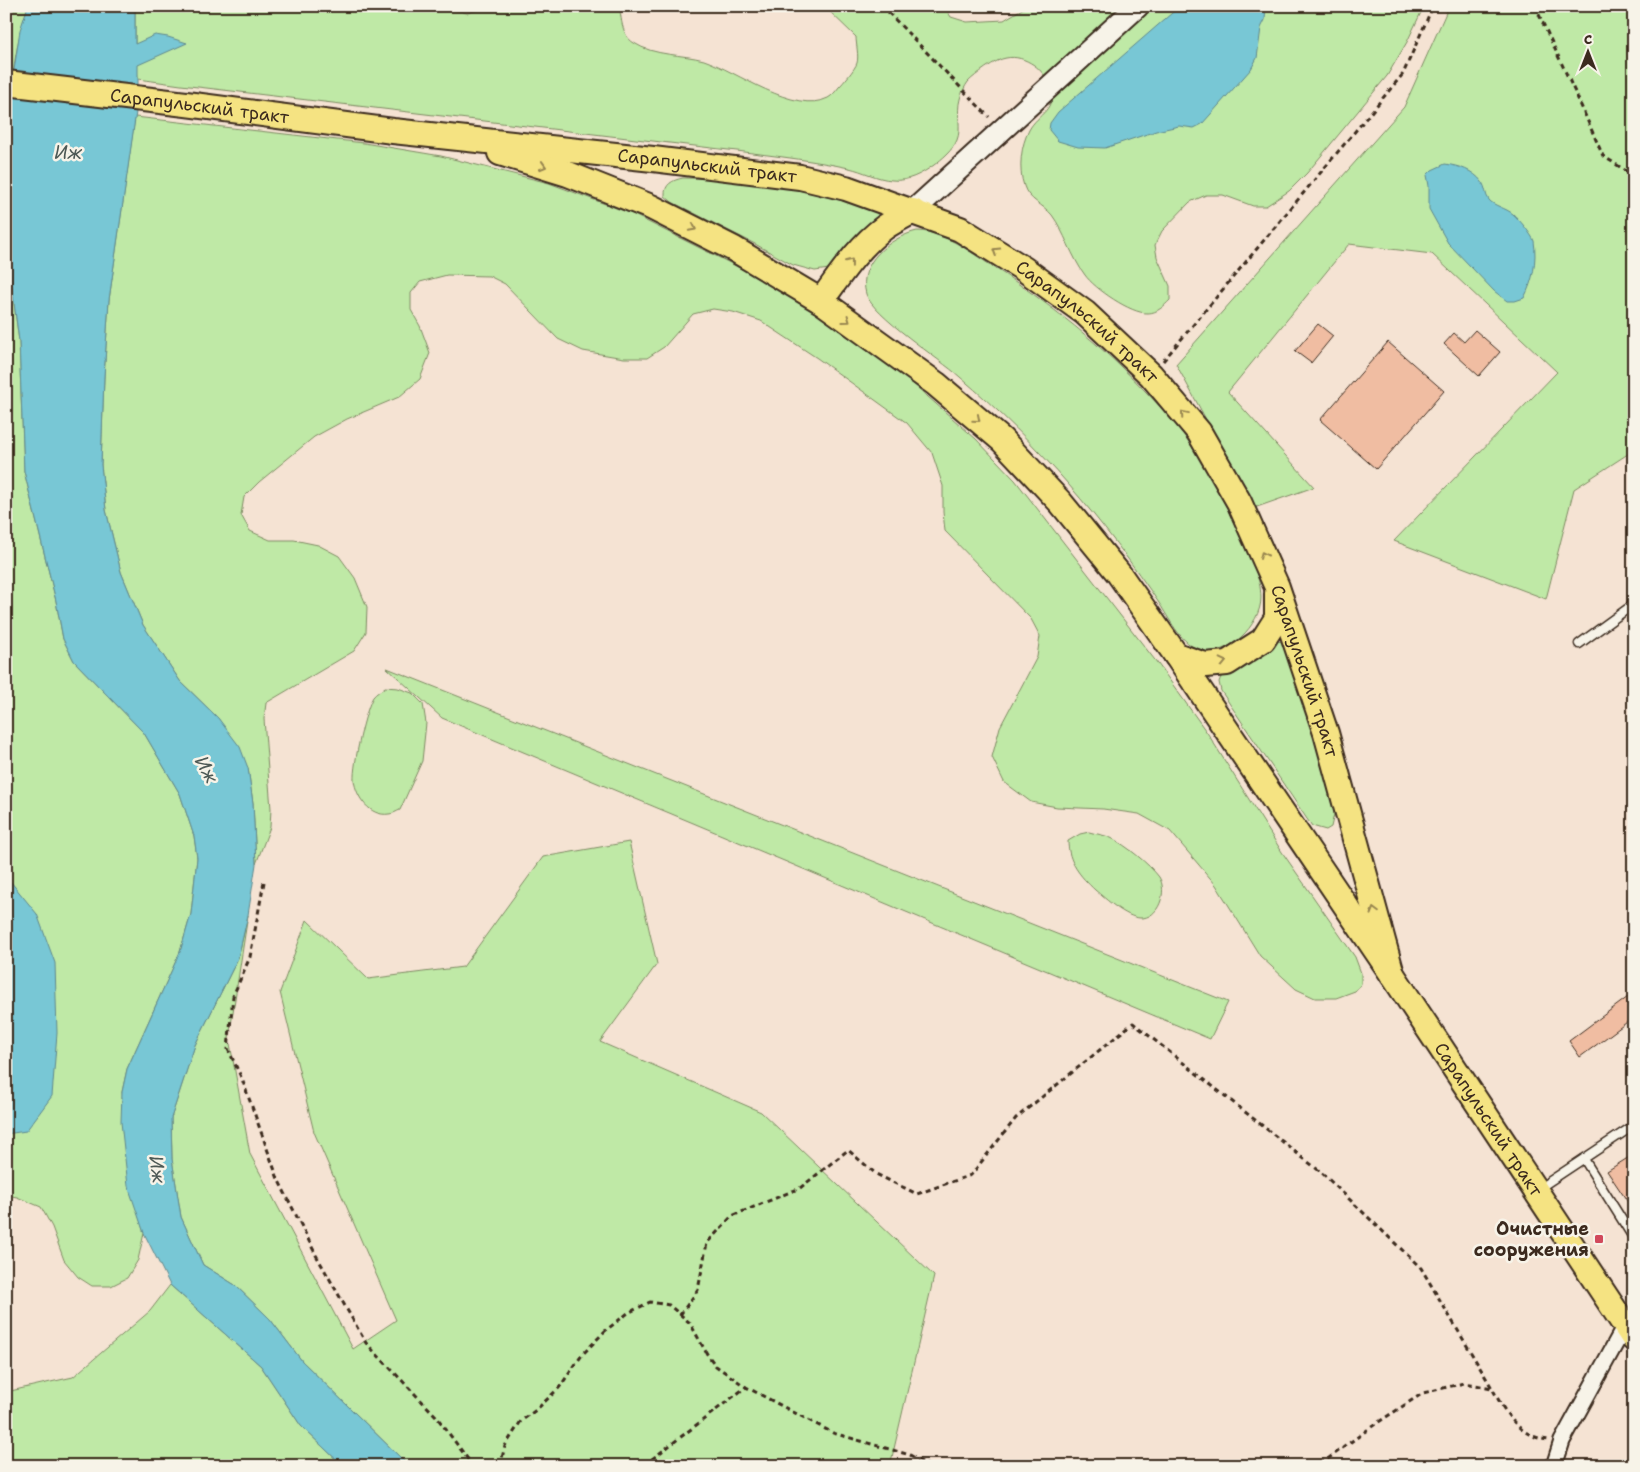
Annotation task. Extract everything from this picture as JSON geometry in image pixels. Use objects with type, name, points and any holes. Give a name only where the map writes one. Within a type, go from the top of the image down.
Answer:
[{"type":"main road","name":"Сарапульский тракт","points":[[6,82],[394,131],[800,177],[846,188],[960,228],[1024,269],[1085,313],[1151,375],[1199,432],[1239,502],[1277,587],[1326,733],[1354,841],[1392,974]]},
{"type":"main road","name":"Сарапульский тракт","points":[[394,131],[496,152],[568,174],[652,207],[734,249],[821,301],[936,384],[1002,440],[1061,503],[1113,567],[1176,655],[1392,974],[1629,1332]]},
{"type":"main road","points":[[821,301],[866,243],[885,227],[913,211]]},
{"type":"main road","points":[[1176,655],[1205,665],[1227,663],[1263,640],[1277,618],[1277,587]]},
{"type":"street","points":[[913,211],[1138,6]]},
{"type":"street","points":[[1554,1466],[1562,1441],[1629,1332]]},
{"type":"lane","points":[[1580,644],[1634,604]]},
{"type":"lane","points":[[1536,1191],[1630,1128]]},
{"type":"lane","points":[[1584,1159],[1634,1239]]},
{"type":"path","points":[[882,6],[1002,130]]},
{"type":"path","points":[[1151,375],[1403,74],[1433,6]]},
{"type":"path","points":[[1535,6],[1580,101],[1603,156],[1631,174],[1634,178]]},
{"type":"path","points":[[264,882],[250,957],[232,996],[228,1049],[242,1079],[278,1179],[316,1256],[366,1343],[436,1416],[472,1466]]},
{"type":"path","points":[[680,1314],[698,1290],[707,1243],[732,1216],[800,1188],[848,1150],[876,1174],[917,1194],[971,1175],[1016,1118],[1133,1023],[1322,1173],[1421,1268],[1507,1416],[1527,1433],[1544,1440],[1562,1441]]},
{"type":"path","points":[[500,1466],[504,1446],[521,1421],[536,1410],[559,1388],[582,1355],[605,1331],[628,1313],[650,1302],[669,1305],[680,1314],[690,1323],[716,1366],[746,1387],[833,1433],[910,1455],[929,1466]]},
{"type":"path","points":[[1311,1466],[1329,1458],[1374,1425],[1423,1394],[1464,1383],[1492,1388]]},
{"type":"path","points":[[646,1466],[652,1459],[746,1387]]},
{"type":"green space","points":[[6,6],[28,6],[16,57],[6,144]]},
{"type":"green space","points":[[135,6],[442,6],[467,13],[493,6],[619,6],[624,31],[630,40],[642,47],[659,53],[704,60],[766,90],[799,101],[815,102],[832,95],[856,66],[858,60],[856,37],[824,6],[944,6],[951,17],[967,22],[1004,20],[1027,6],[1424,6],[1407,42],[1387,76],[1307,173],[1289,191],[1266,206],[1253,206],[1223,195],[1206,195],[1190,202],[1162,231],[1155,245],[1157,257],[1170,286],[1170,300],[1163,307],[1148,313],[1123,305],[1096,287],[1080,268],[1052,215],[1026,191],[1021,172],[1021,157],[1024,143],[1033,124],[1049,106],[1051,94],[1048,83],[1041,72],[1034,65],[1020,58],[1010,57],[997,61],[968,82],[960,99],[957,140],[947,154],[929,168],[909,179],[892,180],[849,168],[779,156],[138,79],[135,44]]},
{"type":"green space","points":[[1449,6],[1634,6],[1634,450],[1574,489],[1546,599],[1394,541],[1557,372],[1432,254],[1349,244],[1228,392],[1314,487],[1254,508],[1176,364],[1404,107]]},
{"type":"green space","points":[[135,117],[364,143],[441,156],[549,183],[632,214],[756,276],[810,308],[879,354],[976,439],[1015,480],[1158,664],[1208,734],[1282,852],[1355,957],[1361,973],[1361,984],[1355,991],[1336,998],[1315,998],[1296,989],[1260,956],[1216,885],[1170,831],[1139,814],[1103,809],[1057,807],[1031,802],[1004,782],[992,757],[1000,727],[1037,657],[1040,636],[1031,619],[945,531],[943,486],[932,453],[907,423],[817,358],[761,321],[733,312],[713,309],[693,314],[664,347],[647,358],[624,358],[583,351],[558,339],[505,284],[489,276],[447,275],[420,282],[411,293],[411,310],[420,326],[430,353],[420,379],[399,397],[347,419],[314,437],[259,482],[244,497],[241,515],[250,531],[270,540],[294,540],[318,545],[339,556],[355,578],[367,607],[366,632],[354,651],[266,703],[264,719],[271,809],[270,827],[256,864],[253,803],[248,768],[218,718],[180,681],[143,625],[121,572],[106,510],[101,465],[109,300]]},
{"type":"green space","points":[[683,178],[731,180],[803,191],[873,210],[878,214],[878,220],[841,264],[829,269],[815,271],[793,265],[672,202],[665,196],[666,188],[673,181]]},
{"type":"green space","points":[[917,231],[937,234],[956,243],[1055,310],[1113,359],[1170,417],[1202,462],[1221,496],[1259,581],[1260,608],[1249,628],[1241,637],[1232,644],[1211,651],[1200,650],[1182,638],[1117,544],[1043,456],[989,402],[951,369],[908,337],[871,303],[866,294],[865,283],[871,262],[887,245],[907,234]]},
{"type":"green space","points":[[6,242],[19,341],[24,471],[56,601],[63,639],[74,661],[144,733],[180,794],[194,836],[197,858],[191,914],[180,952],[127,1069],[122,1092],[138,1213],[144,1233],[138,1260],[127,1278],[111,1286],[92,1286],[78,1277],[64,1260],[52,1227],[41,1207],[17,1197],[6,1195]]},
{"type":"green space","points":[[1277,641],[1283,642],[1286,648],[1311,722],[1332,799],[1334,814],[1331,827],[1326,830],[1312,826],[1221,691],[1219,682],[1222,674]]},
{"type":"green space","points":[[387,668],[1228,1002],[1210,1039],[442,718]]},
{"type":"green space","points":[[385,687],[398,688],[412,693],[423,704],[426,723],[422,761],[400,810],[390,814],[382,814],[370,809],[361,799],[354,780],[357,751],[370,704],[373,697]]},
{"type":"green space","points":[[1089,832],[1117,841],[1144,861],[1159,877],[1162,883],[1162,896],[1157,909],[1152,914],[1140,918],[1128,914],[1095,890],[1080,874],[1070,856],[1068,841],[1080,834]]},
{"type":"green space","points":[[629,842],[657,964],[600,1042],[761,1112],[934,1276],[890,1466],[409,1466],[302,1361],[270,1319],[235,1285],[203,1265],[181,1217],[172,1159],[171,1118],[195,1045],[238,958],[248,915],[229,1038],[250,1154],[353,1349],[396,1320],[314,1132],[280,992],[307,920],[368,979],[463,967],[543,857]]},
{"type":"green space","points":[[170,1285],[261,1366],[301,1426],[343,1466],[6,1466],[6,1392],[73,1377],[150,1311]]},
{"type":"water","name":"Иж","points":[[28,6],[135,6],[135,44],[155,35],[187,43],[138,65],[138,98],[109,300],[101,465],[106,510],[121,572],[143,625],[180,681],[218,718],[240,747],[248,768],[253,803],[256,864],[248,915],[238,958],[195,1045],[171,1118],[172,1159],[181,1217],[203,1265],[235,1285],[270,1319],[302,1361],[409,1466],[343,1466],[301,1426],[261,1366],[170,1285],[144,1233],[128,1186],[121,1122],[122,1092],[127,1069],[180,952],[191,914],[197,858],[194,836],[180,794],[144,733],[74,661],[63,639],[56,601],[24,471],[19,341],[6,242],[6,144],[20,30]]},
{"type":"water","points":[[1180,6],[1266,6],[1257,58],[1251,69],[1202,124],[1194,128],[1179,126],[1156,131],[1105,148],[1078,147],[1058,141],[1049,130],[1050,123],[1058,112]]},
{"type":"water","points":[[1445,164],[1460,167],[1474,174],[1482,182],[1489,200],[1513,214],[1533,238],[1535,248],[1534,271],[1524,298],[1507,301],[1494,291],[1448,243],[1429,209],[1427,175],[1432,170]]},
{"type":"water","points":[[6,876],[37,914],[55,963],[57,1033],[52,1096],[26,1131],[6,1134]]},
{"type":"building","points":[[1318,324],[1333,336],[1311,363],[1295,351]]},
{"type":"building","points":[[1475,330],[1500,352],[1479,376],[1444,344],[1454,333],[1464,342]]},
{"type":"building","points":[[1388,342],[1444,391],[1376,469],[1320,420]]},
{"type":"building","points":[[1628,997],[1634,1004],[1634,1017],[1580,1057],[1569,1041]]},
{"type":"building","points":[[1634,1154],[1634,1211],[1607,1171]]},
{"type":"place","name":"Очистные сооружения","points":[[1599,1239]]}]
